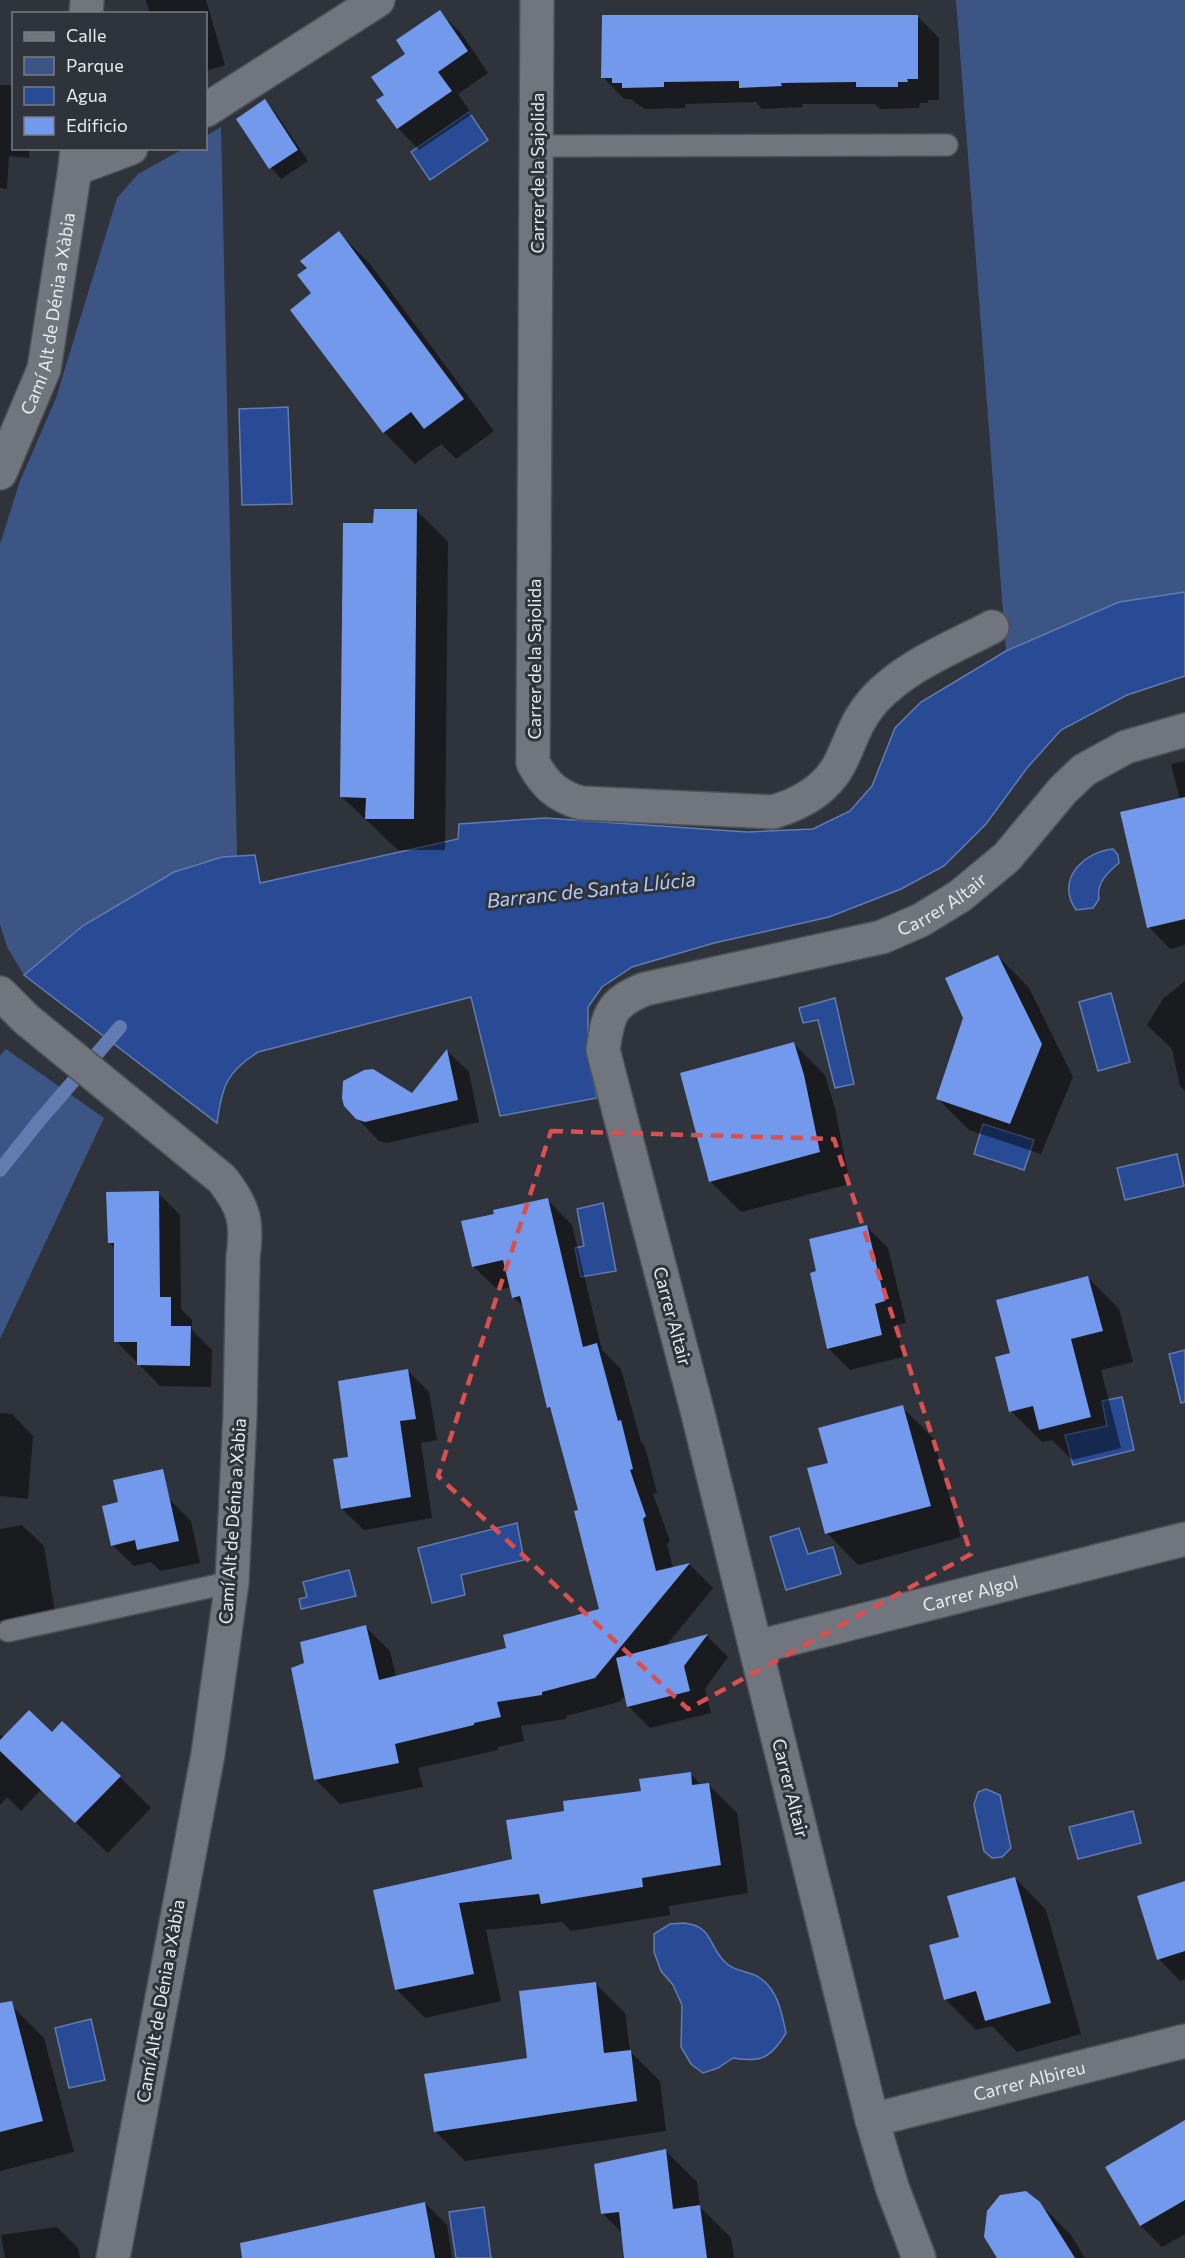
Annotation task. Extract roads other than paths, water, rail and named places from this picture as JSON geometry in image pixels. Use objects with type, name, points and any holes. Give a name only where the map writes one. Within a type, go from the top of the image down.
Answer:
[{"type":"street","points":[[207,109],[378,0]]},
{"type":"street","name":"Carrer de la Sajolida","points":[[537,0],[533,763],[550,788],[565,799],[581,803],[773,812],[796,805],[826,783],[838,766],[854,728],[875,699],[913,669],[992,627]]},
{"type":"street","points":[[76,159],[120,150]]},
{"type":"street","name":"Camí Alt de Dénia a Xàbia","points":[[0,473],[44,369],[76,159]]},
{"type":"street","name":"Carrer Altair","points":[[919,2258],[892,2187],[872,2120],[757,1647],[603,1050],[606,1031],[612,1012],[625,997],[645,989],[882,937],[921,920],[960,896],[1007,857],[1063,790],[1084,770],[1126,747],[1185,730]]},
{"type":"street","name":"Camí Alt de Dénia a Xàbia","points":[[0,994],[26,1019],[222,1179],[235,1196],[244,1214],[246,1236],[243,1257],[240,1415],[232,1582],[208,1754],[113,2258]]},
{"type":"street","name":"Carrer Algol","points":[[757,1647],[1185,1539]]},
{"type":"street","name":"Carrer Albireu","points":[[872,2120],[1185,2042]]},
{"type":"lane","points":[[537,146],[947,145]]},
{"type":"lane","points":[[8,1631],[232,1582]]},
{"type":"water","points":[[469,112],[488,140],[430,180],[411,152]]},
{"type":"water","points":[[288,407],[292,504],[242,505],[239,409]]},
{"type":"water","points":[[1185,592],[1185,676],[1127,695],[1061,730],[1027,768],[986,824],[944,866],[901,889],[829,917],[714,943],[632,967],[602,987],[588,1007],[588,1057],[597,1098],[500,1116],[471,997],[258,1052],[239,1066],[227,1082],[217,1123],[24,975],[84,925],[174,872],[222,857],[255,855],[260,883],[458,839],[459,824],[545,818],[747,832],[813,829],[850,811],[872,786],[895,728],[921,702],[1006,651],[1119,602]]},
{"type":"water","points":[[1113,849],[1118,855],[1119,863],[1101,883],[1099,899],[1093,908],[1076,910],[1070,899],[1069,888],[1075,869],[1092,856]]},
{"type":"water","points":[[1111,993],[1130,1062],[1098,1071],[1079,1002]]},
{"type":"water","points":[[835,998],[854,1084],[835,1088],[818,1020],[803,1023],[799,1008]]},
{"type":"water","points":[[983,1124],[1034,1140],[1024,1170],[974,1154]]},
{"type":"water","points":[[1177,1154],[1184,1186],[1125,1200],[1117,1168]]},
{"type":"water","points":[[603,1203],[616,1271],[581,1277],[575,1248],[584,1246],[577,1209]]},
{"type":"water","points":[[1185,1350],[1185,1402],[1181,1403],[1169,1354]]},
{"type":"water","points":[[1122,1397],[1134,1450],[1073,1465],[1065,1435],[1107,1426],[1102,1401]]},
{"type":"water","points":[[517,1523],[524,1560],[461,1575],[465,1595],[432,1603],[418,1548]]},
{"type":"water","points":[[799,1528],[808,1554],[833,1547],[841,1574],[786,1590],[770,1537]]},
{"type":"water","points":[[349,1570],[356,1596],[301,1609],[299,1599],[307,1597],[303,1582]]},
{"type":"water","points":[[986,1789],[1000,1795],[1011,1848],[1002,1857],[992,1858],[984,1851],[974,1805],[978,1792]]},
{"type":"water","points":[[1133,1811],[1141,1843],[1078,1859],[1069,1827]]},
{"type":"water","points":[[684,1923],[701,1928],[710,1938],[720,1957],[730,1966],[760,1978],[771,1989],[778,2003],[786,2033],[775,2048],[764,2057],[751,2060],[733,2058],[718,2068],[703,2073],[691,2064],[681,2047],[682,2005],[673,1985],[661,1971],[654,1952],[654,1934],[670,1924]]},
{"type":"water","points":[[91,2019],[105,2080],[69,2088],[55,2028]]},
{"type":"water","points":[[484,2207],[491,2258],[456,2258],[449,2212]]},
{"type":"waterway","name":"Barranc de Santa Llúcia","points":[[0,1170],[120,1027]]}]
